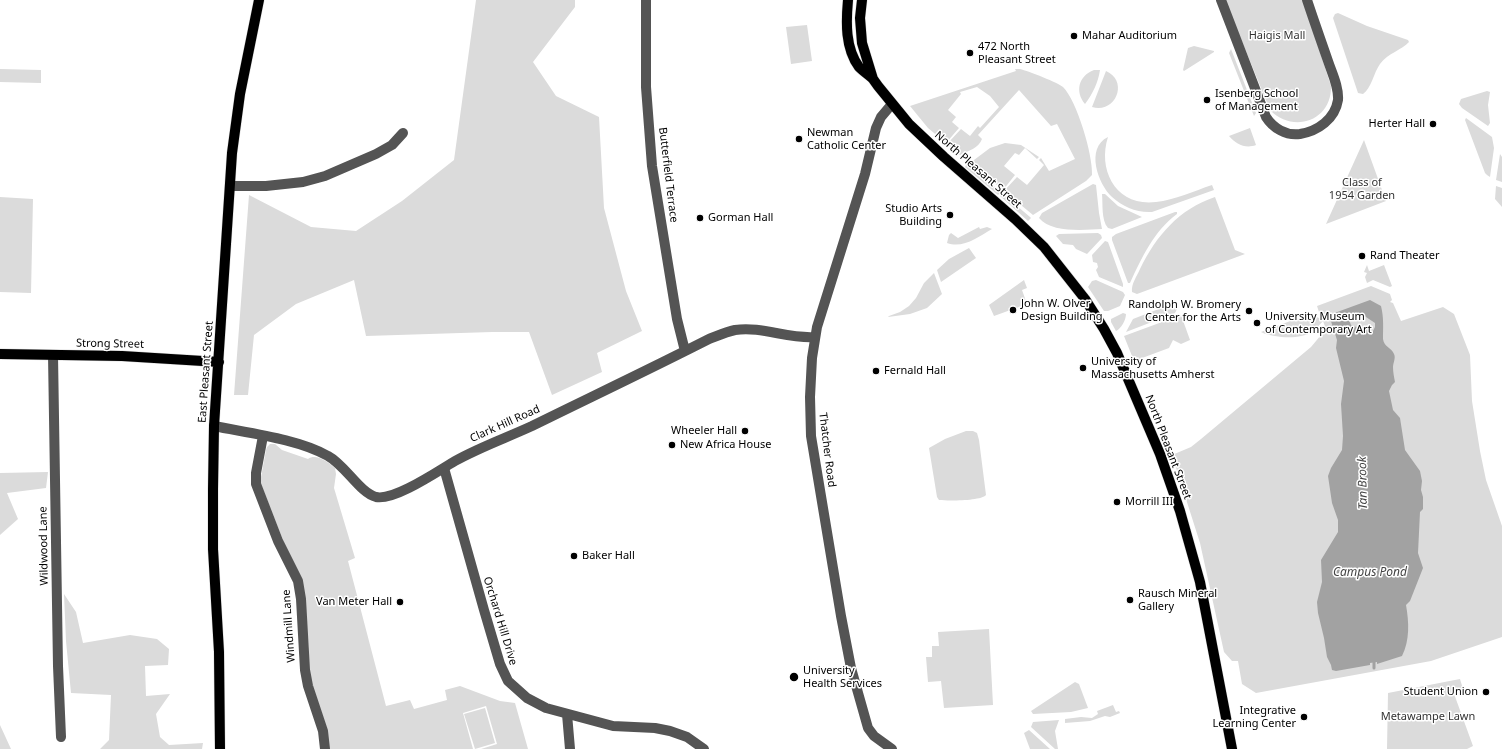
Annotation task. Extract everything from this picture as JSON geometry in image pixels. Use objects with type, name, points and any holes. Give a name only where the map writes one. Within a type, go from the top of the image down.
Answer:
[{"type":"main road","name":"East Pleasant Street","points":[[220,749],[219,652],[213,549],[214,426],[232,153],[240,94],[259,0]]},
{"type":"main road","name":"North Pleasant Street","points":[[848,0],[846,19],[850,48],[860,68],[873,79],[909,124],[1037,239],[1076,287],[1108,336],[1149,428],[1180,511],[1200,582],[1232,749]]},
{"type":"main road","name":"North Pleasant Street","points":[[862,0],[860,31],[862,43],[873,79]]},
{"type":"main road","name":"Strong Street","points":[[0,354],[122,356],[219,362]]},
{"type":"street","name":"Butterfield Terrace","points":[[646,0],[646,87],[652,166],[677,319],[685,351]]},
{"type":"street","points":[[1220,0],[1266,117],[1276,128],[1294,134],[1314,130],[1324,124],[1332,116],[1338,100],[1336,84],[1308,0]]},
{"type":"street","name":"Thatcher Road","points":[[892,104],[881,117],[876,128],[872,149],[817,327],[810,397],[811,432],[847,650],[857,692],[868,728],[874,736],[892,749]]},
{"type":"street","points":[[230,186],[266,186],[303,182],[325,176],[382,151],[392,145],[403,134]]},
{"type":"street","name":"Clark Hill Road","points":[[214,426],[306,447],[329,456],[341,465],[364,489],[375,497],[388,496],[480,448],[557,414],[709,339],[735,330],[746,329],[802,338],[815,337]]},
{"type":"street","name":"Wildwood Lane","points":[[53,355],[58,666],[61,737]]},
{"type":"street","name":"Windmill Lane","points":[[263,436],[256,473],[256,484],[278,541],[298,582],[301,599],[305,670],[308,686],[323,731],[325,749]]},
{"type":"street","name":"Orchard Hill Drive","points":[[444,468],[502,671],[508,681],[527,698],[546,708],[613,726],[655,728],[670,731],[687,737],[704,749]]},
{"type":"street","points":[[567,714],[570,749]]},
{"type":"green space","points":[[476,0],[575,0],[575,7],[533,62],[556,96],[599,117],[604,208],[626,291],[642,331],[597,353],[602,372],[552,395],[529,332],[366,336],[354,280],[296,304],[254,335],[248,395],[234,395],[249,195],[311,227],[356,231],[402,201],[454,160]]},
{"type":"green space","name":"Haigis Mall","points":[[1225,0],[1303,0],[1331,86],[1330,98],[1325,108],[1318,115],[1310,120],[1300,122],[1289,121],[1279,117],[1270,110]]},
{"type":"green space","points":[[1338,13],[1367,26],[1408,40],[1409,42],[1383,60],[1366,92],[1363,94],[1358,93],[1333,18],[1335,14]]},
{"type":"green space","points":[[807,25],[812,61],[791,64],[786,27]]},
{"type":"green space","points":[[1194,46],[1214,52],[1184,71],[1188,48]]},
{"type":"green space","points":[[1231,49],[1256,113],[1254,116],[1229,53]]},
{"type":"green space","points":[[0,69],[41,70],[41,83],[0,82]]},
{"type":"green space","points":[[1015,69],[1020,69],[1036,75],[1063,87],[1074,104],[1079,116],[1087,142],[1092,166],[1092,175],[1086,181],[1033,215],[1004,191],[1017,177],[1027,185],[1044,165],[1039,160],[1041,158],[1049,171],[1075,159],[1057,124],[1051,126],[1019,90],[978,135],[982,139],[981,142],[973,149],[960,155],[947,144],[961,129],[970,136],[978,126],[980,128],[999,107],[990,96],[977,87],[960,92],[961,94],[948,110],[956,117],[952,122],[959,128],[946,143],[928,128],[910,106],[1016,71]]},
{"type":"green space","points":[[1094,70],[1100,70],[1098,79],[1093,92],[1085,104],[1079,90],[1081,80],[1084,76]]},
{"type":"green space","points":[[1106,71],[1113,76],[1117,82],[1117,95],[1108,106],[1100,108],[1092,107]]},
{"type":"green space","points":[[1487,91],[1490,92],[1488,105],[1490,123],[1488,126],[1462,108],[1459,104],[1461,99]]},
{"type":"green space","points":[[1466,118],[1492,137],[1494,148],[1490,177],[1485,173],[1465,120]]},
{"type":"green space","points":[[1250,128],[1256,145],[1241,145],[1229,136]]},
{"type":"green space","points":[[1108,137],[1105,150],[1105,162],[1108,174],[1113,184],[1121,193],[1130,199],[1142,202],[1156,202],[1177,197],[1212,185],[1214,190],[1152,212],[1136,210],[1116,201],[1102,184],[1096,166],[1095,157],[1097,149],[1101,142]]},
{"type":"green space","name":"Class of 1954 Garden","points":[[1364,140],[1386,201],[1326,224]]},
{"type":"green space","points":[[1005,143],[1021,145],[1039,157],[1037,159],[1025,148],[1019,155],[1015,153],[1004,166],[1015,175],[1003,190],[970,163],[990,148]]},
{"type":"green space","points":[[1500,154],[1502,157],[1502,182],[1496,180]]},
{"type":"green space","points":[[967,164],[1001,192],[998,195],[965,167]]},
{"type":"green space","points":[[1093,184],[1096,185],[1102,229],[1068,230],[1051,226],[1044,223],[1039,218],[1042,213]]},
{"type":"green space","points":[[1496,186],[1502,188],[1502,207],[1495,199]]},
{"type":"green space","points":[[1003,194],[1031,218],[1028,221],[1000,196]]},
{"type":"green space","points":[[1102,194],[1105,194],[1118,206],[1142,217],[1112,229],[1108,228],[1103,216]]},
{"type":"green space","points":[[0,197],[33,199],[31,293],[0,292]]},
{"type":"green space","points":[[1215,197],[1235,250],[1245,254],[1137,294],[1132,292],[1133,283],[1146,257],[1161,235],[1180,216],[1202,202]]},
{"type":"green space","points":[[1177,212],[1177,214],[1162,228],[1149,245],[1130,283],[1128,283],[1112,237],[1116,234]]},
{"type":"green space","points":[[979,227],[980,229],[987,227],[992,229],[976,239],[965,243],[947,243],[951,233],[958,238]]},
{"type":"green space","points":[[1098,233],[1102,238],[1087,254],[1076,249],[1073,245],[1063,244],[1056,236],[1059,234]]},
{"type":"green space","points":[[1105,241],[1108,242],[1123,287],[1099,277],[1096,270],[1098,267],[1097,263],[1093,262],[1092,255]]},
{"type":"green space","points":[[969,248],[976,258],[941,282],[937,270],[949,259]]},
{"type":"green space","points":[[1367,265],[1369,271],[1384,265],[1392,286],[1390,287],[1373,280],[1367,283],[1365,277],[1367,273],[1364,272]]},
{"type":"green space","points":[[934,273],[942,294],[927,308],[910,314],[888,317],[909,306],[916,298],[924,283]]},
{"type":"green space","points":[[1024,280],[1027,288],[1022,290],[1027,304],[994,316],[989,305]]},
{"type":"green space","points":[[1096,280],[1123,292],[1125,295],[1120,306],[1104,311],[1088,287],[1092,281]]},
{"type":"green space","points":[[1371,286],[1390,294],[1392,300],[1390,302],[1393,303],[1401,321],[1443,307],[1454,314],[1470,355],[1472,401],[1480,451],[1486,480],[1502,526],[1502,637],[1431,661],[1256,693],[1242,684],[1238,661],[1232,661],[1224,652],[1200,543],[1172,455],[1191,447],[1311,347],[1321,335],[1327,332],[1323,321],[1314,331],[1302,336],[1282,337],[1261,332],[1309,314],[1321,318],[1317,306]]},
{"type":"green space","points":[[1175,300],[1178,307],[1175,313],[1126,332],[1133,319],[1169,305],[1171,301]]},
{"type":"green space","points":[[1123,313],[1126,314],[1126,316],[1120,328],[1116,331],[1111,319]]},
{"type":"green space","points":[[1181,315],[1190,340],[1181,344],[1173,340],[1169,348],[1134,361],[1124,336]]},
{"type":"green space","points":[[966,431],[973,431],[977,433],[986,495],[971,499],[939,500],[937,497],[929,448],[945,439]]},
{"type":"green space","points":[[270,444],[275,444],[282,450],[308,459],[311,457],[318,458],[335,468],[336,474],[334,488],[355,558],[348,561],[386,706],[410,700],[414,709],[447,700],[445,690],[460,686],[500,701],[515,703],[528,749],[481,749],[497,744],[486,706],[463,713],[473,749],[328,749],[309,676],[308,636],[284,543],[261,484],[266,450]]},
{"type":"green space","points":[[48,472],[46,488],[7,493],[18,519],[0,535],[0,473]]},
{"type":"green space","points":[[64,594],[76,612],[83,643],[130,635],[157,639],[169,649],[168,665],[145,666],[146,696],[170,694],[156,714],[160,737],[169,745],[203,743],[202,749],[100,749],[109,740],[111,695],[71,693],[66,641]]},
{"type":"green space","points":[[989,629],[993,705],[944,708],[941,681],[928,682],[926,657],[932,657],[932,646],[939,646],[938,632]]},
{"type":"green space","name":"Metawampe Lawn","points":[[1460,679],[1463,689],[1453,691],[1473,746],[1467,749],[1387,749],[1388,693]]},
{"type":"green space","points":[[1075,682],[1079,684],[1088,708],[1071,712],[1033,714],[1031,711]]},
{"type":"green space","points":[[1113,705],[1116,712],[1119,711],[1120,713],[1110,717],[1105,716],[1090,721],[1065,723],[1065,719],[1081,717],[1092,718],[1098,714],[1097,711]]},
{"type":"green space","points":[[485,708],[495,743],[475,749],[464,714]]},
{"type":"green space","points":[[1059,720],[1055,731],[1058,749],[1055,749],[1031,727],[1033,722]]},
{"type":"green space","points":[[0,725],[11,749],[0,749]]},
{"type":"green space","points":[[1029,730],[1050,749],[1030,749],[1024,733]]},
{"type":"water","name":"Campus Pond","points":[[1370,300],[1381,306],[1383,319],[1383,339],[1386,346],[1395,356],[1393,373],[1395,382],[1389,391],[1393,410],[1400,418],[1405,450],[1420,471],[1423,497],[1423,509],[1420,512],[1418,553],[1423,568],[1410,601],[1406,605],[1408,637],[1402,656],[1377,664],[1377,662],[1370,663],[1370,665],[1336,671],[1332,670],[1327,657],[1317,602],[1322,582],[1321,560],[1338,532],[1338,520],[1332,503],[1328,476],[1342,450],[1343,436],[1341,404],[1344,381],[1336,348],[1337,340],[1329,315]],"holes":[[[1353,315],[1363,315],[1375,323],[1373,331],[1351,325],[1349,320]]]},
{"type":"waterway","name":"Tan Brook","points":[[1374,659],[1374,668]]},
{"type":"place","name":"Mahar Auditorium","points":[[1074,36]]},
{"type":"place","name":"472 North Pleasant Street","points":[[970,53]]},
{"type":"place","name":"Isenberg School of Management","points":[[1207,100]]},
{"type":"place","name":"Herter Hall","points":[[1433,124]]},
{"type":"place","name":"Newman Catholic Center","points":[[799,139]]},
{"type":"place","name":"Studio Arts Building","points":[[950,215]]},
{"type":"place","name":"Gorman Hall","points":[[700,218]]},
{"type":"place","name":"Rand Theater","points":[[1362,256]]},
{"type":"place","name":"John W. Olver Design Building","points":[[1013,310]]},
{"type":"place","name":"Randolph W. Bromery Center for the Arts","points":[[1249,311]]},
{"type":"place","name":"University Museum of Contemporary Art","points":[[1257,323]]},
{"type":"place","name":"University of Massachusetts Amherst","points":[[1083,368]]},
{"type":"place","name":"Fernald Hall","points":[[876,371]]},
{"type":"place","name":"Wheeler Hall","points":[[745,431]]},
{"type":"place","name":"New Africa House","points":[[672,445]]},
{"type":"place","name":"Morrill III","points":[[1117,502]]},
{"type":"place","name":"Baker Hall","points":[[574,556]]},
{"type":"place","name":"Rausch Mineral Gallery","points":[[1130,600]]},
{"type":"place","name":"Van Meter Hall","points":[[400,602]]},
{"type":"place","name":"University Health Services","points":[[794,677]]},
{"type":"place","name":"Student Union","points":[[1486,692]]},
{"type":"place","name":"Integrative Learning Center","points":[[1304,717]]}]
